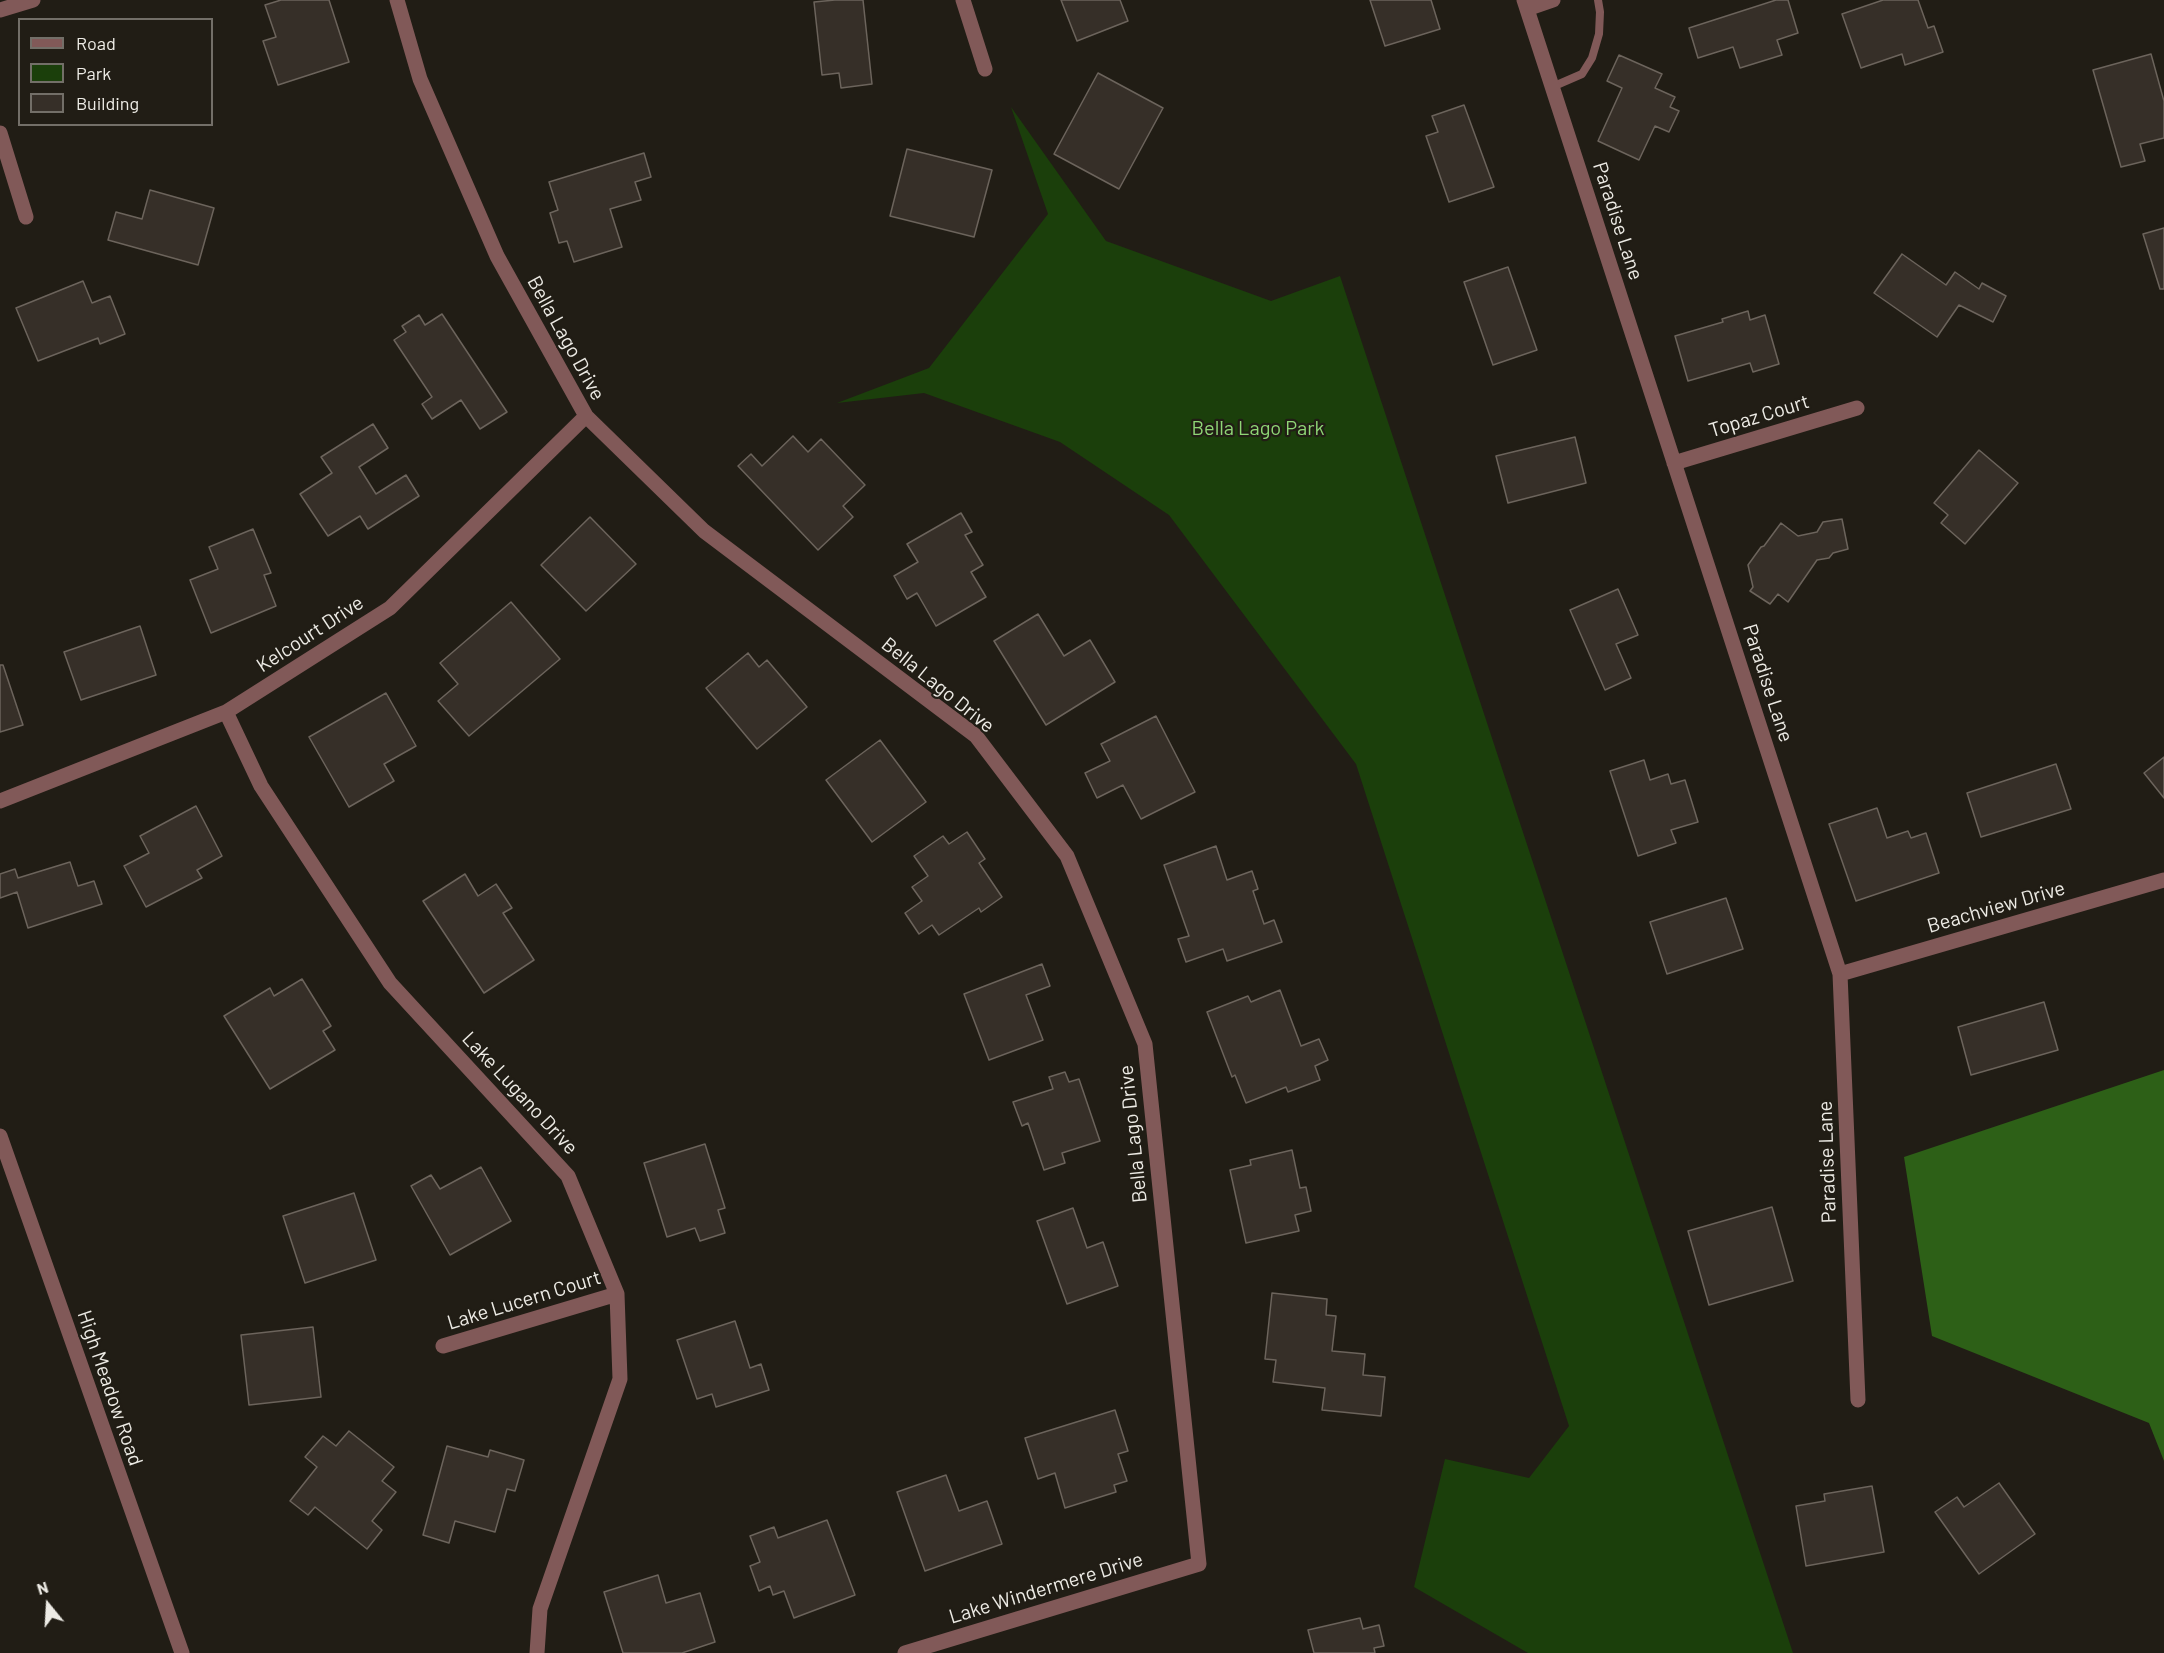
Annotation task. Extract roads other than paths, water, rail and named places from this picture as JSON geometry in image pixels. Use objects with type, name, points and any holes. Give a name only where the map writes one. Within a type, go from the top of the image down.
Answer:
[{"type":"street","points":[[0,10],[33,0]]},
{"type":"street","name":"Bella Lago Drive","points":[[397,0],[420,79],[497,256],[586,416],[704,531],[976,736],[1067,856],[1145,1044],[1199,1564]]},
{"type":"street","points":[[963,0],[985,69]]},
{"type":"street","points":[[1525,4],[1552,0]]},
{"type":"street","name":"Paradise Lane","points":[[1525,4],[1840,974],[1858,1400]]},
{"type":"street","points":[[0,133],[26,217]]},
{"type":"street","name":"Topaz Court","points":[[1674,463],[1857,408]]},
{"type":"street","name":"Kelcourt Drive","points":[[0,801],[226,712],[390,608],[586,416]]},
{"type":"street","name":"Lake Lugano Drive","points":[[226,712],[261,786],[390,983],[568,1176],[617,1294],[620,1379],[540,1609],[537,1653]]},
{"type":"street","name":"Beachview Drive","points":[[1840,974],[2164,880]]},
{"type":"street","name":"High Meadow Road","points":[[0,1136],[4,1164],[182,1653]]},
{"type":"street","name":"Lake Lucern Court","points":[[443,1347],[617,1294]]},
{"type":"street","name":"Lake Windermere Drive","points":[[905,1653],[1199,1564]]},
{"type":"lane","points":[[1552,87],[1582,74],[1592,58],[1599,34],[1598,0]]},
{"type":"park label","name":"Bella Lago Park","points":[[1258,428]]}]
